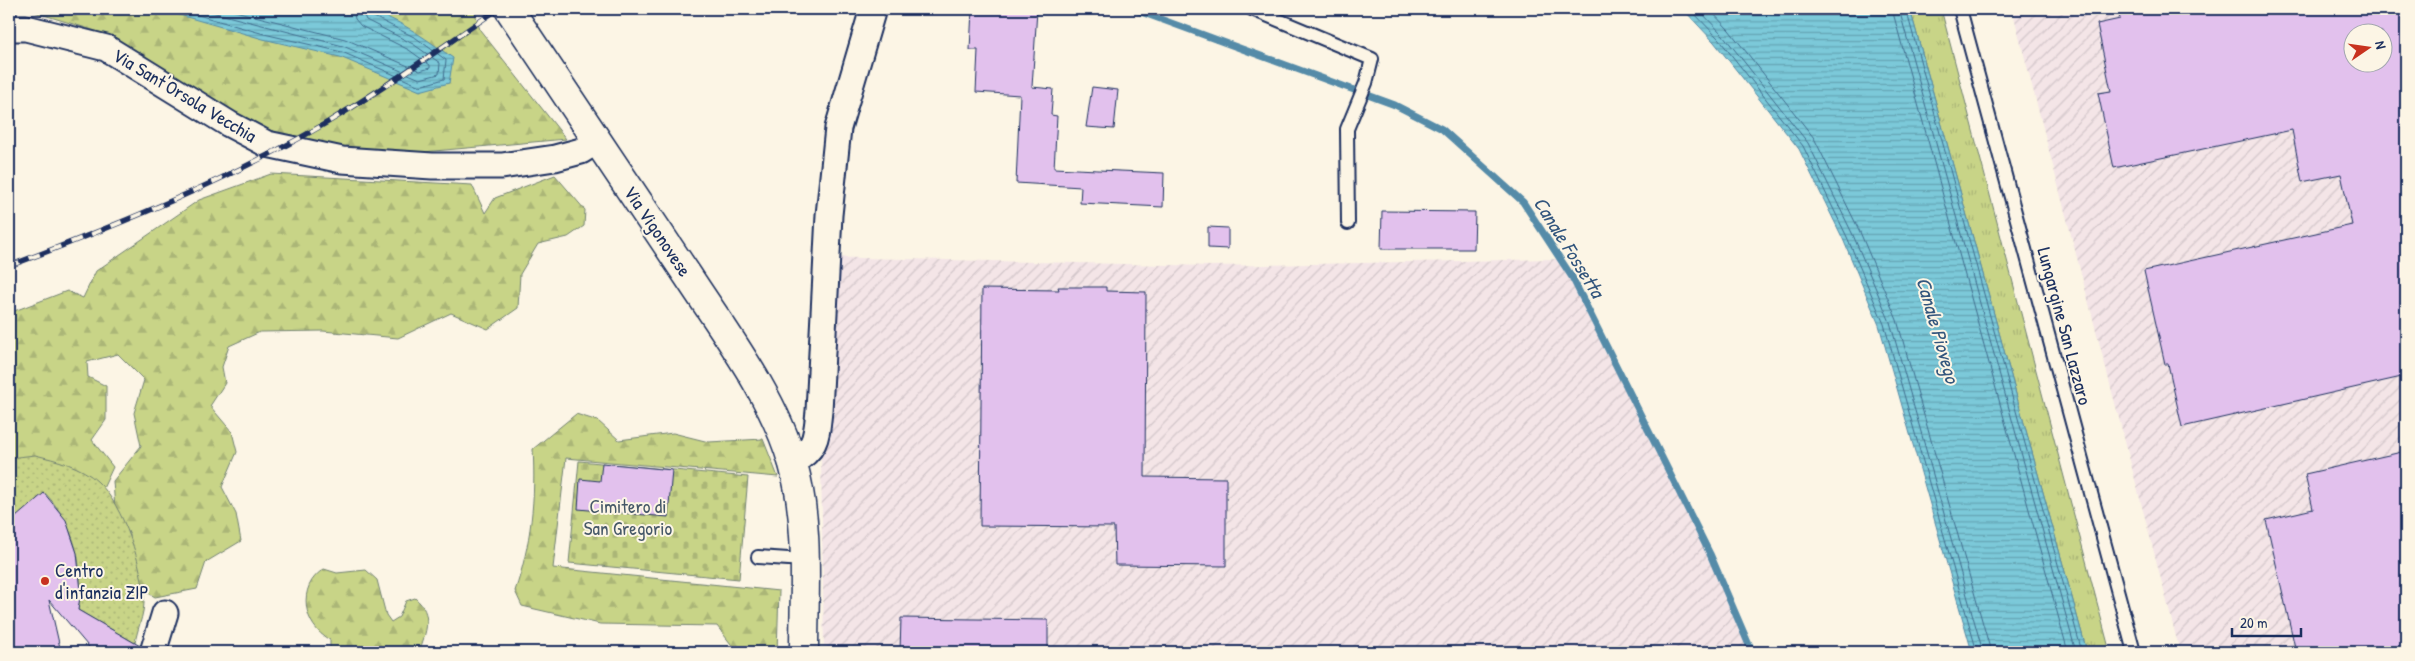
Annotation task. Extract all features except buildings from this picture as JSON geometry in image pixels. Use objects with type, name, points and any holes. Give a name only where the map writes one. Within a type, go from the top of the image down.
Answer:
[{"type":"main road","name":"Via Vigonovese","points":[[509,9],[724,331],[774,414],[792,462],[802,507],[804,652]]},
{"type":"street","points":[[792,462],[808,453],[815,440],[819,411],[829,215],[838,128],[873,9]]},
{"type":"street","name":"Via Sant'Orsola Vecchia","points":[[9,28],[26,28],[106,48],[228,124],[267,144],[342,160],[432,166],[502,166],[555,158],[581,151],[597,141]]},
{"type":"street","points":[[153,652],[165,613]]},
{"type":"lane","points":[[1252,9],[1372,59],[1366,83],[1347,129],[1348,223]]},
{"type":"lane","name":"Lungargine San Lazzaro","points":[[1960,9],[2134,652]]},
{"type":"lane","points":[[758,557],[804,560]]},
{"type":"shaded area","points":[[2012,9],[2406,9],[2406,652],[2180,652]]},
{"type":"shaded area","points":[[818,257],[1212,266],[1557,259],[1569,278],[1708,555],[1749,652],[824,652]]},
{"type":"green space","points":[[14,9],[474,9],[480,30],[566,139],[401,154],[271,141],[109,35],[31,11]]},
{"type":"green space","points":[[1910,9],[1941,9],[2110,652],[2087,652]]},
{"type":"green space","points":[[271,174],[472,185],[485,213],[495,198],[555,175],[585,210],[584,226],[568,237],[538,244],[520,274],[518,308],[488,329],[451,313],[398,338],[323,331],[260,332],[229,346],[222,367],[225,383],[210,406],[232,432],[237,452],[222,487],[236,514],[241,541],[206,562],[197,589],[155,597],[132,583],[130,535],[115,509],[113,481],[141,446],[134,413],[144,380],[118,354],[87,362],[88,377],[106,386],[106,420],[92,440],[113,467],[100,495],[75,487],[9,496],[9,313],[67,291],[83,298],[96,271],[199,200]]},
{"type":"green space","points":[[576,414],[598,421],[619,440],[673,433],[709,442],[763,439],[778,477],[566,458],[553,568],[779,591],[777,652],[734,652],[734,648],[717,626],[600,624],[522,606],[515,591],[529,539],[534,485],[533,449]]},
{"type":"green space","points":[[35,455],[68,464],[92,476],[107,492],[124,521],[136,555],[143,588],[144,607],[135,643],[78,610],[80,578],[75,547],[64,519],[45,493],[23,519],[9,525],[9,458]]},
{"type":"green space","name":"Cimitero di San Gregorio","points":[[579,461],[748,477],[739,579],[569,563]]},
{"type":"green space","points":[[324,569],[337,573],[366,570],[377,580],[386,615],[391,622],[399,617],[406,601],[415,598],[425,610],[427,624],[419,652],[330,652],[330,640],[321,634],[314,625],[306,606],[306,595],[309,585],[315,576]]},
{"type":"water","points":[[159,9],[360,9],[373,12],[409,28],[453,58],[449,83],[420,91],[340,57],[263,39]]},
{"type":"water","name":"Canale Piovego","points":[[1683,9],[1910,9],[2087,652],[1972,652],[1879,325],[1843,239],[1799,149],[1714,42]]},
{"type":"waterway","name":"Canale Fossetta","points":[[1133,9],[1395,105],[1442,129],[1523,202],[1572,277],[1710,554],[1752,652]]},
{"type":"railway","points":[[9,266],[91,235],[172,201],[251,164],[328,122],[372,95],[498,9]]},
{"type":"place","name":"Centro d'infanzia ZIP","points":[[45,581]]}]
